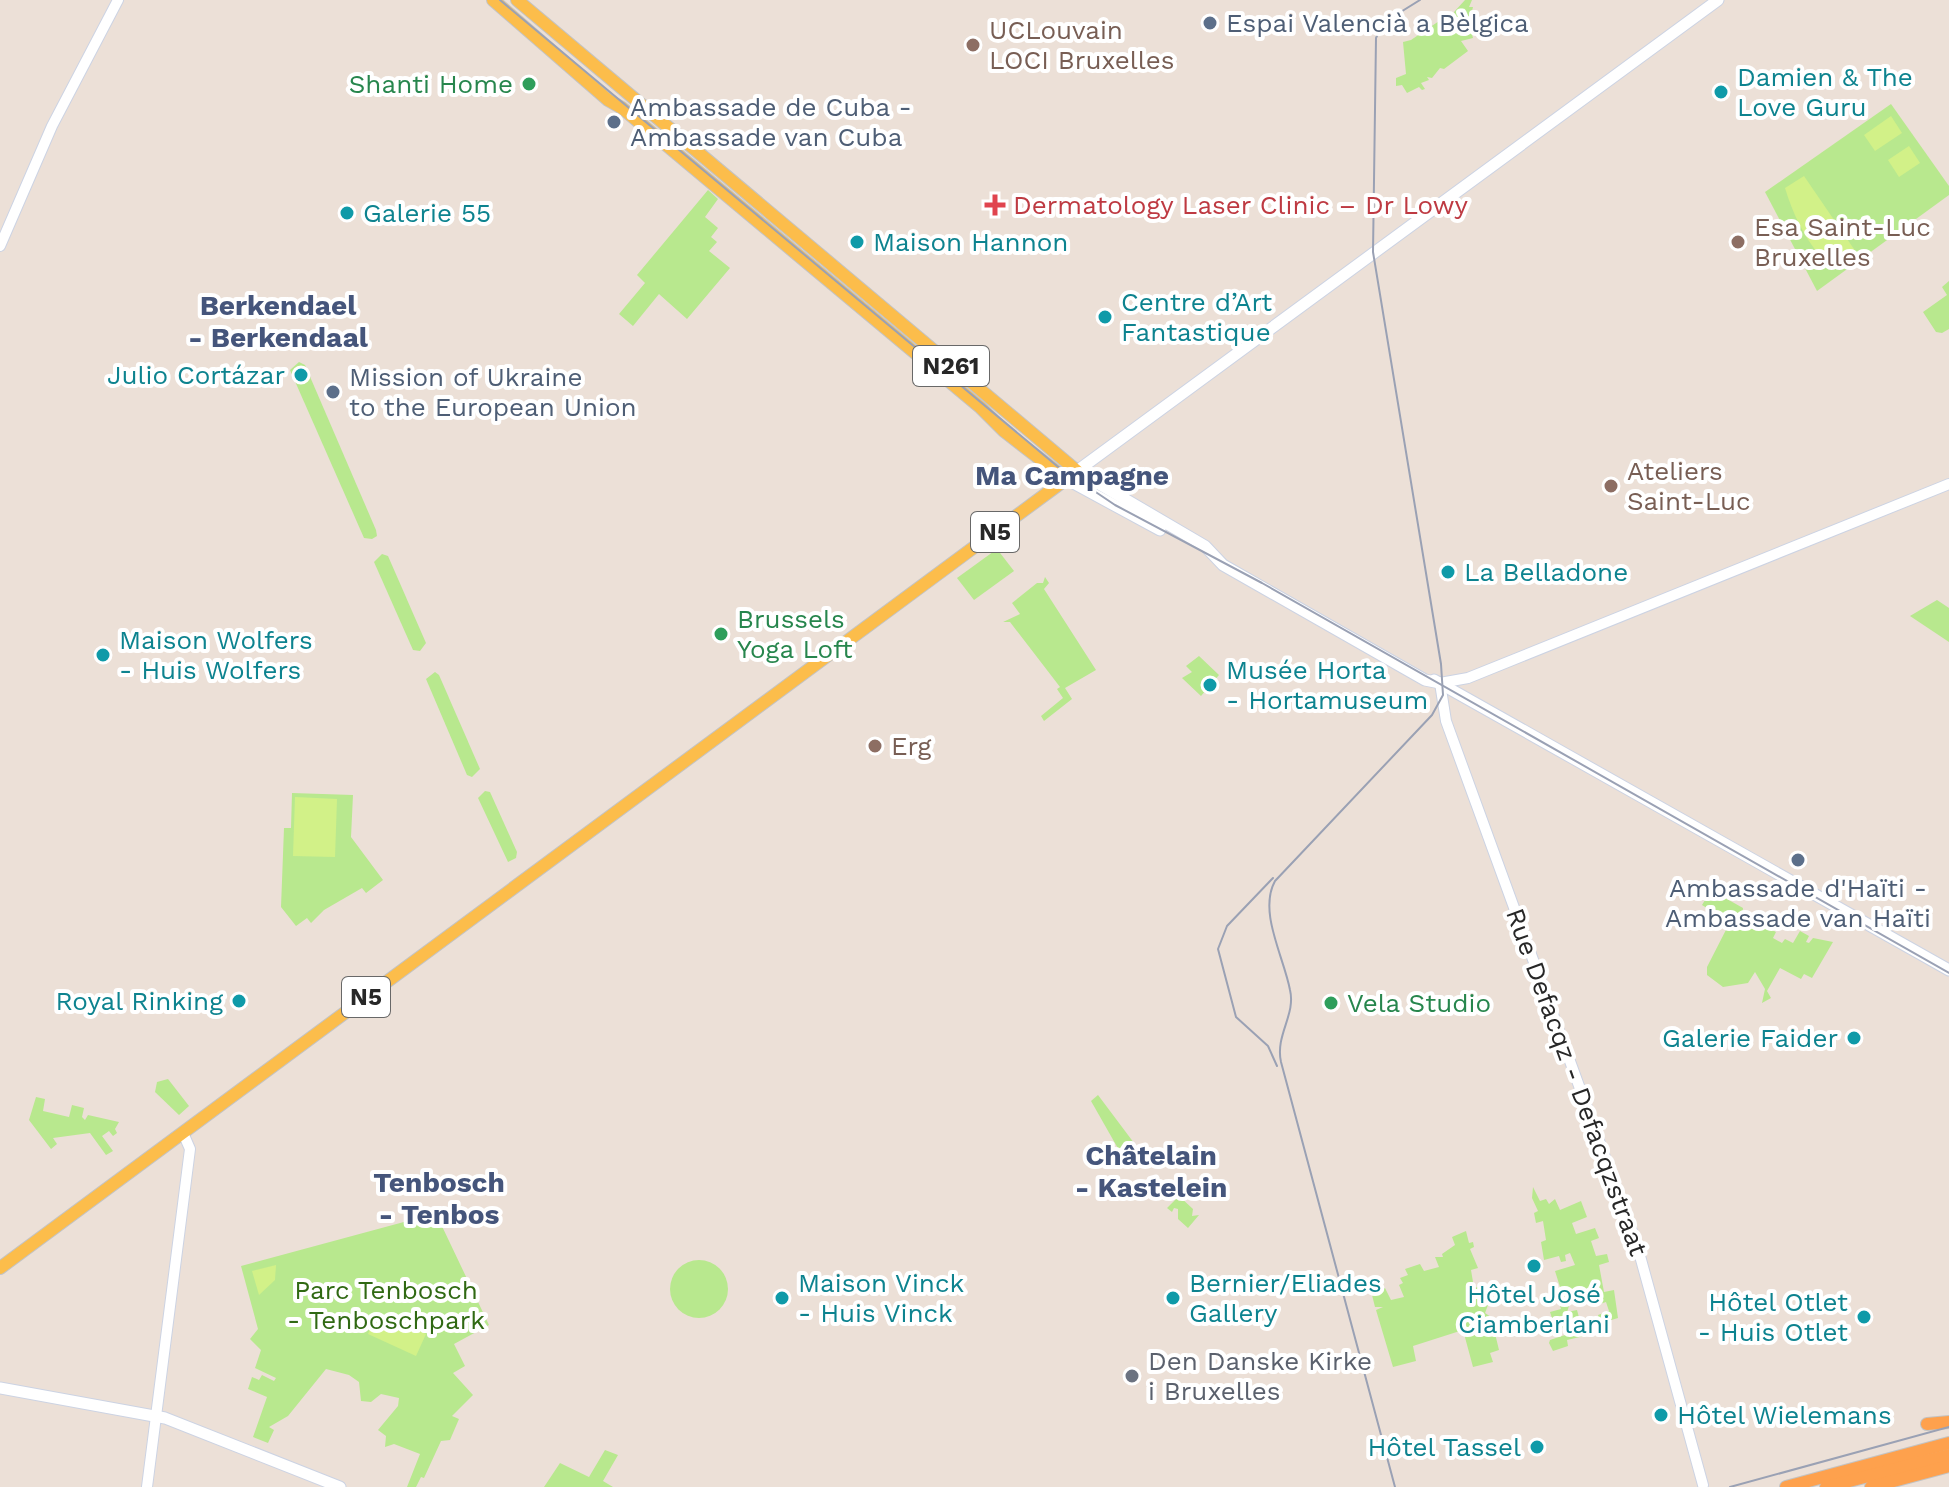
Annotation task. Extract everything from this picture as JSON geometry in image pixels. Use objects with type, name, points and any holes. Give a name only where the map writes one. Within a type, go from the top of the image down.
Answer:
[{"type":"highway","points":[[1927,1424],[1949,1422]]},
{"type":"highway","points":[[1786,1487],[1949,1443]]},
{"type":"highway","points":[[1826,1487],[1949,1455]]},
{"type":"highway","points":[[1871,1487],[1949,1466]]},
{"type":"main road","name":"N261","points":[[493,0],[608,100],[634,118],[981,408],[1004,431],[1066,479],[1216,557],[1949,970]]},
{"type":"main road","name":"N261","points":[[517,0],[1077,471],[1205,546],[1216,557]]},
{"type":"main road","name":"N5","points":[[0,1268],[1718,0]]},
{"type":"main road","points":[[0,1388],[156,1415],[340,1487]]},
{"type":"street","points":[[0,246],[57,116],[118,0]]},
{"type":"street","points":[[1440,683],[1450,684],[1468,678],[1949,484]]},
{"type":"street","name":"Rue Defacqz - Defacqzstraat","points":[[1440,683],[1440,700],[1449,729],[1637,1245],[1701,1487]]},
{"type":"street","points":[[147,1487],[190,1149],[183,1133]]},
{"type":"green space","points":[[1465,0],[1472,0],[1469,7],[1473,7],[1469,23],[1473,38],[1461,41],[1468,51],[1444,69],[1440,68],[1432,78],[1427,77],[1429,80],[1421,83],[1425,89],[1419,87],[1407,93],[1402,85],[1396,86],[1396,78],[1406,74],[1403,42],[1411,40],[1451,13],[1455,16],[1454,12]]},
{"type":"green space","points":[[1891,104],[1949,186],[1949,195],[1817,291],[1765,192]]},
{"type":"green space","points":[[1891,116],[1902,133],[1875,151],[1864,135]]},
{"type":"green space","points":[[1909,146],[1920,163],[1899,177],[1888,160]]},
{"type":"green space","points":[[1804,176],[1856,252],[1833,269],[1803,232],[1785,188]]},
{"type":"green space","points":[[708,190],[718,199],[705,217],[718,228],[711,237],[717,242],[709,251],[730,268],[687,319],[659,294],[633,326],[619,314],[645,283],[637,275]]},
{"type":"green space","points":[[1949,281],[1949,329],[1936,332],[1923,312],[1947,295],[1942,287]]},
{"type":"green space","points":[[299,362],[305,365],[376,530],[377,536],[372,539],[364,538],[290,370]]},
{"type":"green space","name":"Ma Campagne","points":[[997,549],[1014,571],[974,600],[957,578]]},
{"type":"green space","points":[[382,554],[388,556],[426,643],[420,651],[413,650],[374,562]]},
{"type":"green space","points":[[1045,577],[1049,583],[1044,589],[1096,670],[1065,688],[1072,699],[1044,721],[1041,716],[1063,698],[1057,689],[1060,687],[1010,622],[1003,622],[1020,614],[1012,603],[1037,583],[1043,583]]},
{"type":"green space","points":[[1937,600],[1949,608],[1949,642],[1910,616]]},
{"type":"green space","points":[[1199,656],[1219,675],[1201,696],[1182,678],[1192,672],[1186,666]]},
{"type":"green space","points":[[435,672],[480,769],[472,777],[467,775],[426,679]]},
{"type":"green space","points":[[485,791],[490,792],[517,852],[516,858],[508,862],[478,798]]},
{"type":"green space","points":[[292,793],[353,795],[351,837],[383,880],[366,893],[362,888],[324,910],[311,923],[307,918],[296,926],[281,907],[284,828],[291,828]]},
{"type":"green space","points":[[295,797],[337,799],[335,857],[293,856]]},
{"type":"green space","points":[[1711,890],[1743,908],[1742,920],[1748,924],[1751,919],[1776,932],[1773,938],[1782,943],[1785,939],[1793,943],[1800,931],[1809,936],[1806,942],[1809,943],[1813,938],[1833,942],[1812,978],[1804,974],[1801,979],[1780,968],[1767,991],[1771,998],[1762,1003],[1765,989],[1755,972],[1748,983],[1723,987],[1707,975],[1707,967],[1730,922],[1702,905]]},
{"type":"green space","points":[[168,1079],[189,1106],[179,1115],[155,1092],[157,1082]]},
{"type":"green space","points":[[1098,1095],[1143,1155],[1128,1166],[1091,1101]]},
{"type":"green space","points":[[36,1097],[45,1099],[43,1111],[69,1117],[72,1105],[84,1108],[82,1117],[85,1120],[88,1115],[119,1122],[115,1129],[117,1133],[113,1136],[109,1131],[102,1136],[113,1151],[106,1155],[90,1133],[53,1138],[57,1144],[51,1149],[29,1120]]},
{"type":"green space","points":[[1533,1187],[1540,1201],[1546,1199],[1549,1204],[1555,1199],[1560,1210],[1581,1201],[1587,1217],[1572,1223],[1576,1234],[1595,1228],[1599,1238],[1591,1241],[1596,1256],[1607,1254],[1609,1262],[1599,1265],[1604,1292],[1614,1290],[1618,1318],[1608,1321],[1610,1330],[1602,1332],[1598,1315],[1609,1311],[1606,1302],[1600,1304],[1597,1294],[1570,1303],[1567,1312],[1577,1310],[1584,1336],[1567,1340],[1568,1346],[1553,1351],[1550,1340],[1565,1335],[1563,1328],[1556,1330],[1550,1312],[1561,1309],[1555,1290],[1563,1287],[1560,1287],[1555,1271],[1575,1265],[1570,1253],[1565,1255],[1566,1261],[1561,1262],[1559,1256],[1544,1260],[1541,1242],[1546,1240],[1543,1221],[1536,1223],[1534,1213],[1538,1211],[1532,1198]]},
{"type":"green space","points":[[1179,1196],[1193,1209],[1192,1216],[1199,1215],[1188,1228],[1178,1219],[1178,1209],[1174,1208],[1172,1212],[1167,1208]]},
{"type":"green space","name":"Parc Tenbosch - Tenboschpark","points":[[426,1216],[440,1222],[489,1325],[454,1344],[465,1366],[453,1373],[473,1395],[452,1416],[459,1419],[450,1440],[441,1441],[424,1478],[421,1477],[416,1487],[407,1487],[420,1454],[394,1444],[385,1447],[386,1436],[378,1430],[398,1406],[399,1398],[381,1394],[371,1402],[361,1401],[359,1382],[349,1375],[326,1369],[288,1416],[269,1427],[274,1430],[268,1443],[253,1437],[267,1397],[248,1389],[252,1377],[259,1380],[262,1375],[274,1381],[276,1378],[255,1368],[261,1350],[250,1339],[258,1329],[241,1266]]},
{"type":"green space","points":[[1466,1231],[1469,1243],[1473,1242],[1474,1247],[1470,1249],[1478,1268],[1471,1270],[1474,1288],[1478,1287],[1484,1305],[1488,1305],[1485,1313],[1491,1317],[1499,1350],[1490,1353],[1493,1362],[1473,1367],[1463,1330],[1413,1346],[1416,1361],[1393,1367],[1376,1310],[1383,1307],[1375,1307],[1371,1291],[1385,1288],[1391,1300],[1404,1297],[1399,1285],[1403,1283],[1400,1278],[1408,1275],[1405,1269],[1420,1264],[1424,1271],[1439,1267],[1435,1257],[1443,1257],[1442,1254],[1455,1245],[1452,1237]]},
{"type":"green space","points":[[699,1260],[720,1268],[728,1289],[720,1310],[699,1318],[678,1310],[670,1289],[678,1268]]},
{"type":"green space","points":[[276,1265],[275,1280],[259,1295],[252,1271]]},
{"type":"green space","points":[[378,1312],[426,1334],[416,1356],[368,1334]]},
{"type":"green space","points":[[605,1450],[618,1455],[603,1481],[613,1487],[544,1487],[560,1463],[589,1477]]},
{"type":"tram line","points":[[500,0],[1057,466],[1115,505],[1262,583],[1949,973]]},
{"type":"tram line","points":[[1395,1487],[1281,1062],[1281,1043],[1291,999],[1269,906],[1275,881],[1432,715],[1443,695],[1441,664],[1373,252],[1376,38],[1383,23],[1420,0]]},
{"type":"tram line","points":[[1273,878],[1227,926],[1218,949],[1236,1017],[1268,1046],[1277,1066]]},
{"type":"tram line","points":[[1730,1487],[1949,1427]]},
{"type":"place","name":"Espai Valencià a Bèlgica","points":[[1210,23]]},
{"type":"place","name":"UCLouvain LOCI Bruxelles","points":[[973,45]]},
{"type":"place","name":"Shanti Home","points":[[529,84]]},
{"type":"place","name":"Damien & The Love Guru","points":[[1721,92]]},
{"type":"place","name":"Ambassade de Cuba - Ambassade van Cuba","points":[[614,122]]},
{"type":"place","name":"Dermatology Laser Clinic – Dr Lowy","points":[[995,205]]},
{"type":"place","name":"Galerie 55","points":[[347,213]]},
{"type":"place","name":"Maison Hannon","points":[[857,242]]},
{"type":"place","name":"Esa Saint-Luc Bruxelles","points":[[1738,242]]},
{"type":"place","name":"Centre d’Art Fantastique","points":[[1105,317]]},
{"type":"place","name":"Julio Cortázar","points":[[301,375]]},
{"type":"place","name":"Mission of Ukraine to the European Union","points":[[333,392]]},
{"type":"place","name":"Ateliers Saint-Luc","points":[[1611,486]]},
{"type":"place","name":"La Belladone","points":[[1448,572]]},
{"type":"place","name":"Brussels Yoga Loft","points":[[721,634]]},
{"type":"place","name":"Maison Wolfers - Huis Wolfers","points":[[103,655]]},
{"type":"place","name":"Musée Horta - Hortamuseum","points":[[1210,685]]},
{"type":"place","name":"Erg","points":[[875,746]]},
{"type":"place","name":"Ambassade d'Haïti - Ambassade van Haïti","points":[[1798,860]]},
{"type":"place","name":"Royal Rinking","points":[[239,1001]]},
{"type":"place","name":"Vela Studio","points":[[1331,1003]]},
{"type":"place","name":"Galerie Faider","points":[[1854,1038]]},
{"type":"place","name":"Hôtel José Ciamberlani","points":[[1534,1266]]},
{"type":"place","name":"Maison Vinck - Huis Vinck","points":[[782,1298]]},
{"type":"place","name":"Bernier/Eliades Gallery","points":[[1173,1298]]},
{"type":"place","name":"Hôtel Otlet - Huis Otlet","points":[[1864,1317]]},
{"type":"place","name":"Den Danske Kirke i Bruxelles","points":[[1132,1376]]},
{"type":"place","name":"Hôtel Wielemans","points":[[1661,1415]]},
{"type":"place","name":"Hôtel Tassel","points":[[1537,1447]]},
{"type":"district","name":"Berkendael - Berkendaal","points":[[278,321]]},
{"type":"district","name":"Ma Campagne","points":[[1072,475]]},
{"type":"district","name":"Châtelain - Kastelein","points":[[1151,1171]]},
{"type":"district","name":"Tenbosch - Tenbos","points":[[439,1198]]}]
